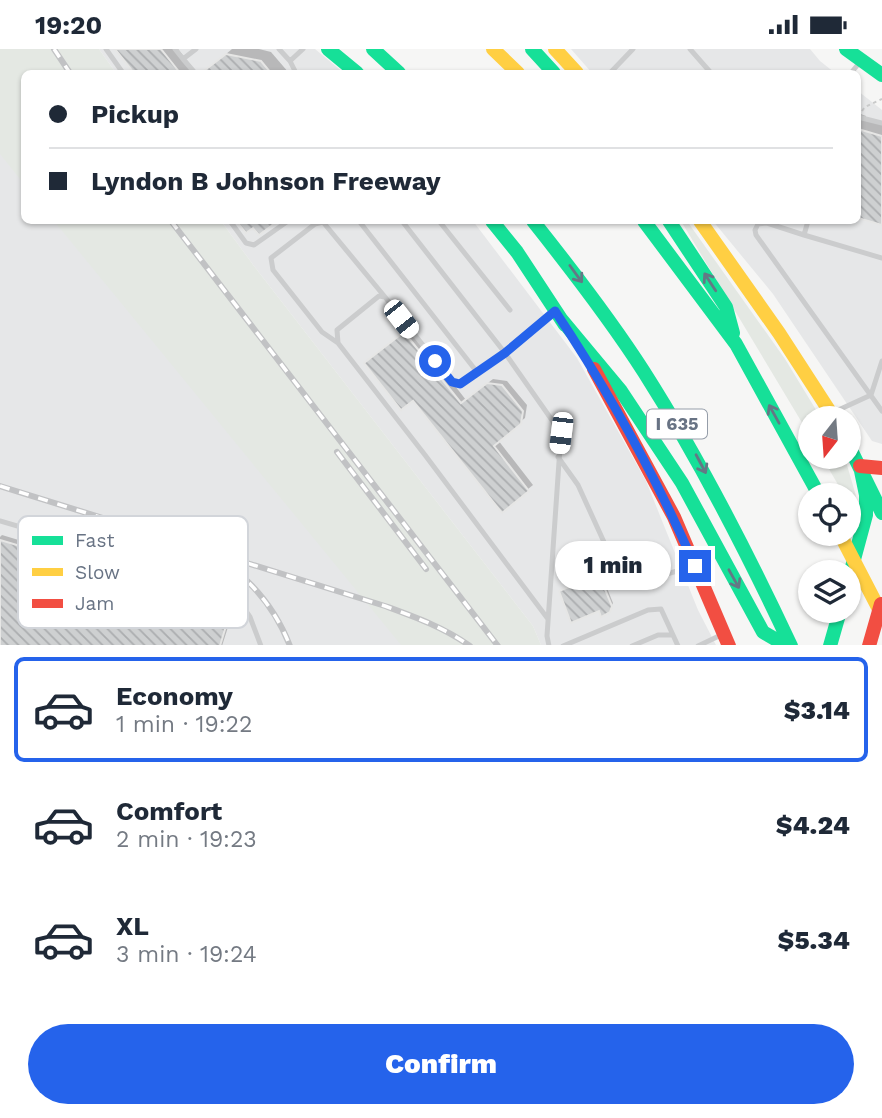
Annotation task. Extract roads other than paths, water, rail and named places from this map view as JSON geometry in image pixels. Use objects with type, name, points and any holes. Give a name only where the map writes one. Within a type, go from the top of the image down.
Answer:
[{"type":"main road","points":[[328,49],[353,70]]},
{"type":"main road","points":[[373,49],[397,70]]},
{"type":"main road","points":[[493,49],[515,70]]},
{"type":"main road","points":[[532,49],[551,70]]},
{"type":"main road","points":[[555,49],[575,70]]},
{"type":"main road","points":[[846,49],[882,75]]},
{"type":"main road","points":[[494,224],[517,252],[591,365],[631,435],[674,517],[726,640]]},
{"type":"main road","name":"I 635","points":[[536,224],[596,300],[665,402],[699,460],[757,572],[789,645]]},
{"type":"main road","points":[[646,224],[736,344],[812,483]]},
{"type":"main road","points":[[671,224],[726,307],[736,344]]},
{"type":"main road","points":[[702,224],[779,333],[826,406]]},
{"type":"main road","points":[[558,315],[621,391],[682,483],[763,632],[787,645]]},
{"type":"main road","points":[[861,466],[882,468]]},
{"type":"main road","points":[[861,468],[882,513]]},
{"type":"main road","points":[[854,560],[866,515],[866,495],[861,469]]},
{"type":"main road","points":[[847,546],[882,615]]},
{"type":"main road","points":[[869,645],[882,602]]},
{"type":"main road","points":[[830,645],[837,623]]},
{"type":"lane","points":[[106,49],[121,70]]},
{"type":"lane","points":[[175,49],[192,70]]},
{"type":"lane","points":[[183,59],[195,49]]},
{"type":"lane","points":[[279,49],[294,70]]},
{"type":"lane","points":[[290,61],[303,49]]},
{"type":"lane","points":[[613,70],[634,49]]},
{"type":"lane","points":[[690,49],[708,70]]},
{"type":"lane","points":[[854,70],[861,61]]},
{"type":"lane","points":[[861,118],[882,123]]},
{"type":"lane","points":[[232,224],[246,243],[254,245],[284,224]]},
{"type":"lane","points":[[314,224],[271,258],[273,270],[322,332],[338,343],[548,619]]},
{"type":"lane","points":[[325,224],[452,382],[460,384],[558,315]]},
{"type":"lane","points":[[361,224],[477,372]]},
{"type":"lane","points":[[404,224],[505,353],[561,433],[547,636],[550,645]]},
{"type":"lane","points":[[441,224],[510,310]]},
{"type":"lane","points":[[758,224],[756,235],[882,411]]},
{"type":"lane","points":[[773,224],[882,258]]},
{"type":"lane","points":[[804,235],[807,224]]},
{"type":"lane","points":[[338,343],[337,330],[379,296],[384,297]]},
{"type":"lane","points":[[851,406],[871,395],[882,361]]},
{"type":"lane","points":[[558,457],[578,485],[624,586],[695,566]]},
{"type":"lane","points":[[0,521],[18,526]]},
{"type":"lane","points":[[566,645],[648,610],[661,609],[678,645]]},
{"type":"lane","points":[[248,614],[261,645]]},
{"type":"lane","points":[[634,645],[658,635],[673,635]]},
{"type":"lane","points":[[703,645],[726,640]]},
{"type":"railway","points":[[54,49],[68,70]]},
{"type":"railway","points":[[173,224],[497,645]]},
{"type":"railway","points":[[337,452],[426,569]]},
{"type":"railway","points":[[0,486],[96,516]]},
{"type":"railway","points":[[248,563],[418,618],[469,645]]},
{"type":"railway","points":[[248,582],[270,608],[290,645]]}]
